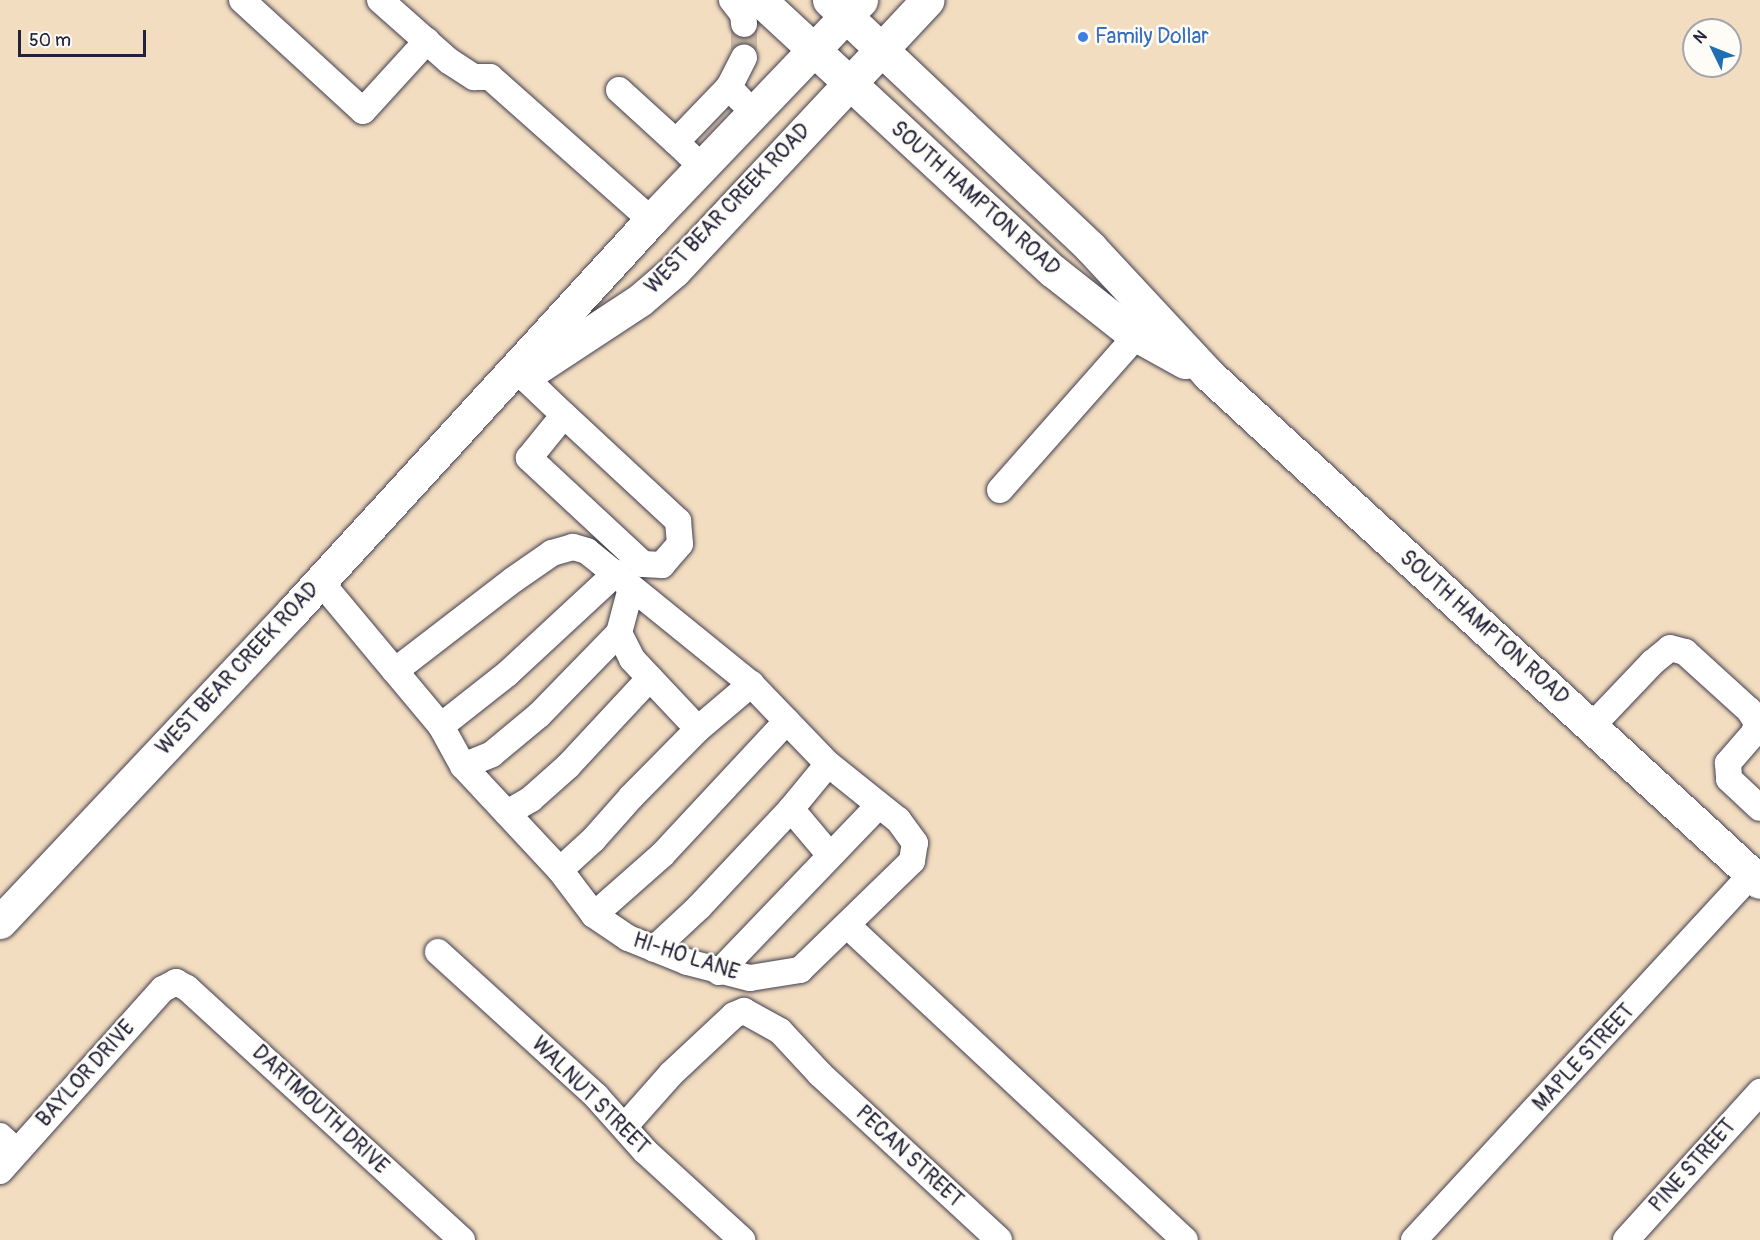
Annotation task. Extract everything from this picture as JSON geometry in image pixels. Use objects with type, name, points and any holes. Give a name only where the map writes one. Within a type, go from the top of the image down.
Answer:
[{"type":"main road","name":"WEST BEAR CREEK ROAD","points":[[474,414],[523,376],[640,300],[674,271],[848,84],[882,51],[927,0]]},
{"type":"main road","name":"SOUTH HAMPTON ROAD","points":[[846,5],[882,51],[1091,248],[1208,374],[1592,726],[1755,871]]},
{"type":"main road","name":"WEST BEAR CREEK ROAD","points":[[0,921],[320,581],[651,219],[814,50],[846,5]]},
{"type":"main road","name":"SOUTH HAMPTON ROAD","points":[[752,12],[814,50],[848,84],[1053,271],[1137,335],[1208,374]]},
{"type":"street","points":[[242,0],[363,111],[427,41]]},
{"type":"street","points":[[380,0],[427,41],[474,77],[490,77],[651,219]]},
{"type":"street","points":[[732,0],[743,14],[752,12]]},
{"type":"street","points":[[675,142],[729,87],[744,58]]},
{"type":"street","points":[[729,87],[754,112]]},
{"type":"street","points":[[619,90],[702,167]]},
{"type":"street","points":[[1000,490],[1137,335]]},
{"type":"street","points":[[523,376],[678,521],[680,544],[662,565],[643,564],[528,458],[564,415]]},
{"type":"street","points":[[395,671],[513,580],[552,553],[573,547],[587,551],[669,615],[751,684],[828,764],[879,805],[829,854],[720,972]]},
{"type":"street","points":[[624,580],[619,633],[632,659],[698,729]]},
{"type":"street","points":[[441,726],[624,580]]},
{"type":"street","name":"HI-HO LANE","points":[[320,581],[441,726],[462,766],[560,870],[594,915],[617,933],[654,949],[720,972],[750,978],[800,970],[912,861],[915,843],[898,820],[879,805]]},
{"type":"street","points":[[462,766],[492,754],[539,715],[619,633]]},
{"type":"street","points":[[1592,726],[1653,662],[1670,648],[1685,652],[1749,710],[1757,723],[1754,733],[1728,763],[1729,779],[1760,808]]},
{"type":"street","points":[[507,813],[531,799],[568,766],[650,678]]},
{"type":"street","points":[[560,870],[593,840],[631,797],[698,729],[751,684]]},
{"type":"street","points":[[594,915],[662,855],[787,722]]},
{"type":"street","points":[[654,949],[699,907],[791,809],[828,764]]},
{"type":"street","points":[[791,809],[829,854]]},
{"type":"street","name":"MAPLE STREET","points":[[1414,1240],[1755,871]]},
{"type":"street","points":[[847,925],[1185,1240]]},
{"type":"street","name":"WALNUT STREET","points":[[438,952],[596,1096],[645,1151],[742,1240]]},
{"type":"street","name":"BAYLOR DRIVE","points":[[0,1171],[8,1143],[163,989],[176,982]]},
{"type":"street","name":"DARTMOUTH DRIVE","points":[[176,982],[187,988],[462,1240]]},
{"type":"street","name":"PECAN STREET","points":[[625,1126],[671,1074],[734,1015],[744,1011],[780,1031],[820,1074],[999,1240]]},
{"type":"street","name":"PINE STREET","points":[[1626,1240],[1760,1092]]},
{"type":"tunnel","points":[[744,24],[744,58]]},
{"type":"place","name":"Family Dollar","points":[[1083,37]]}]
